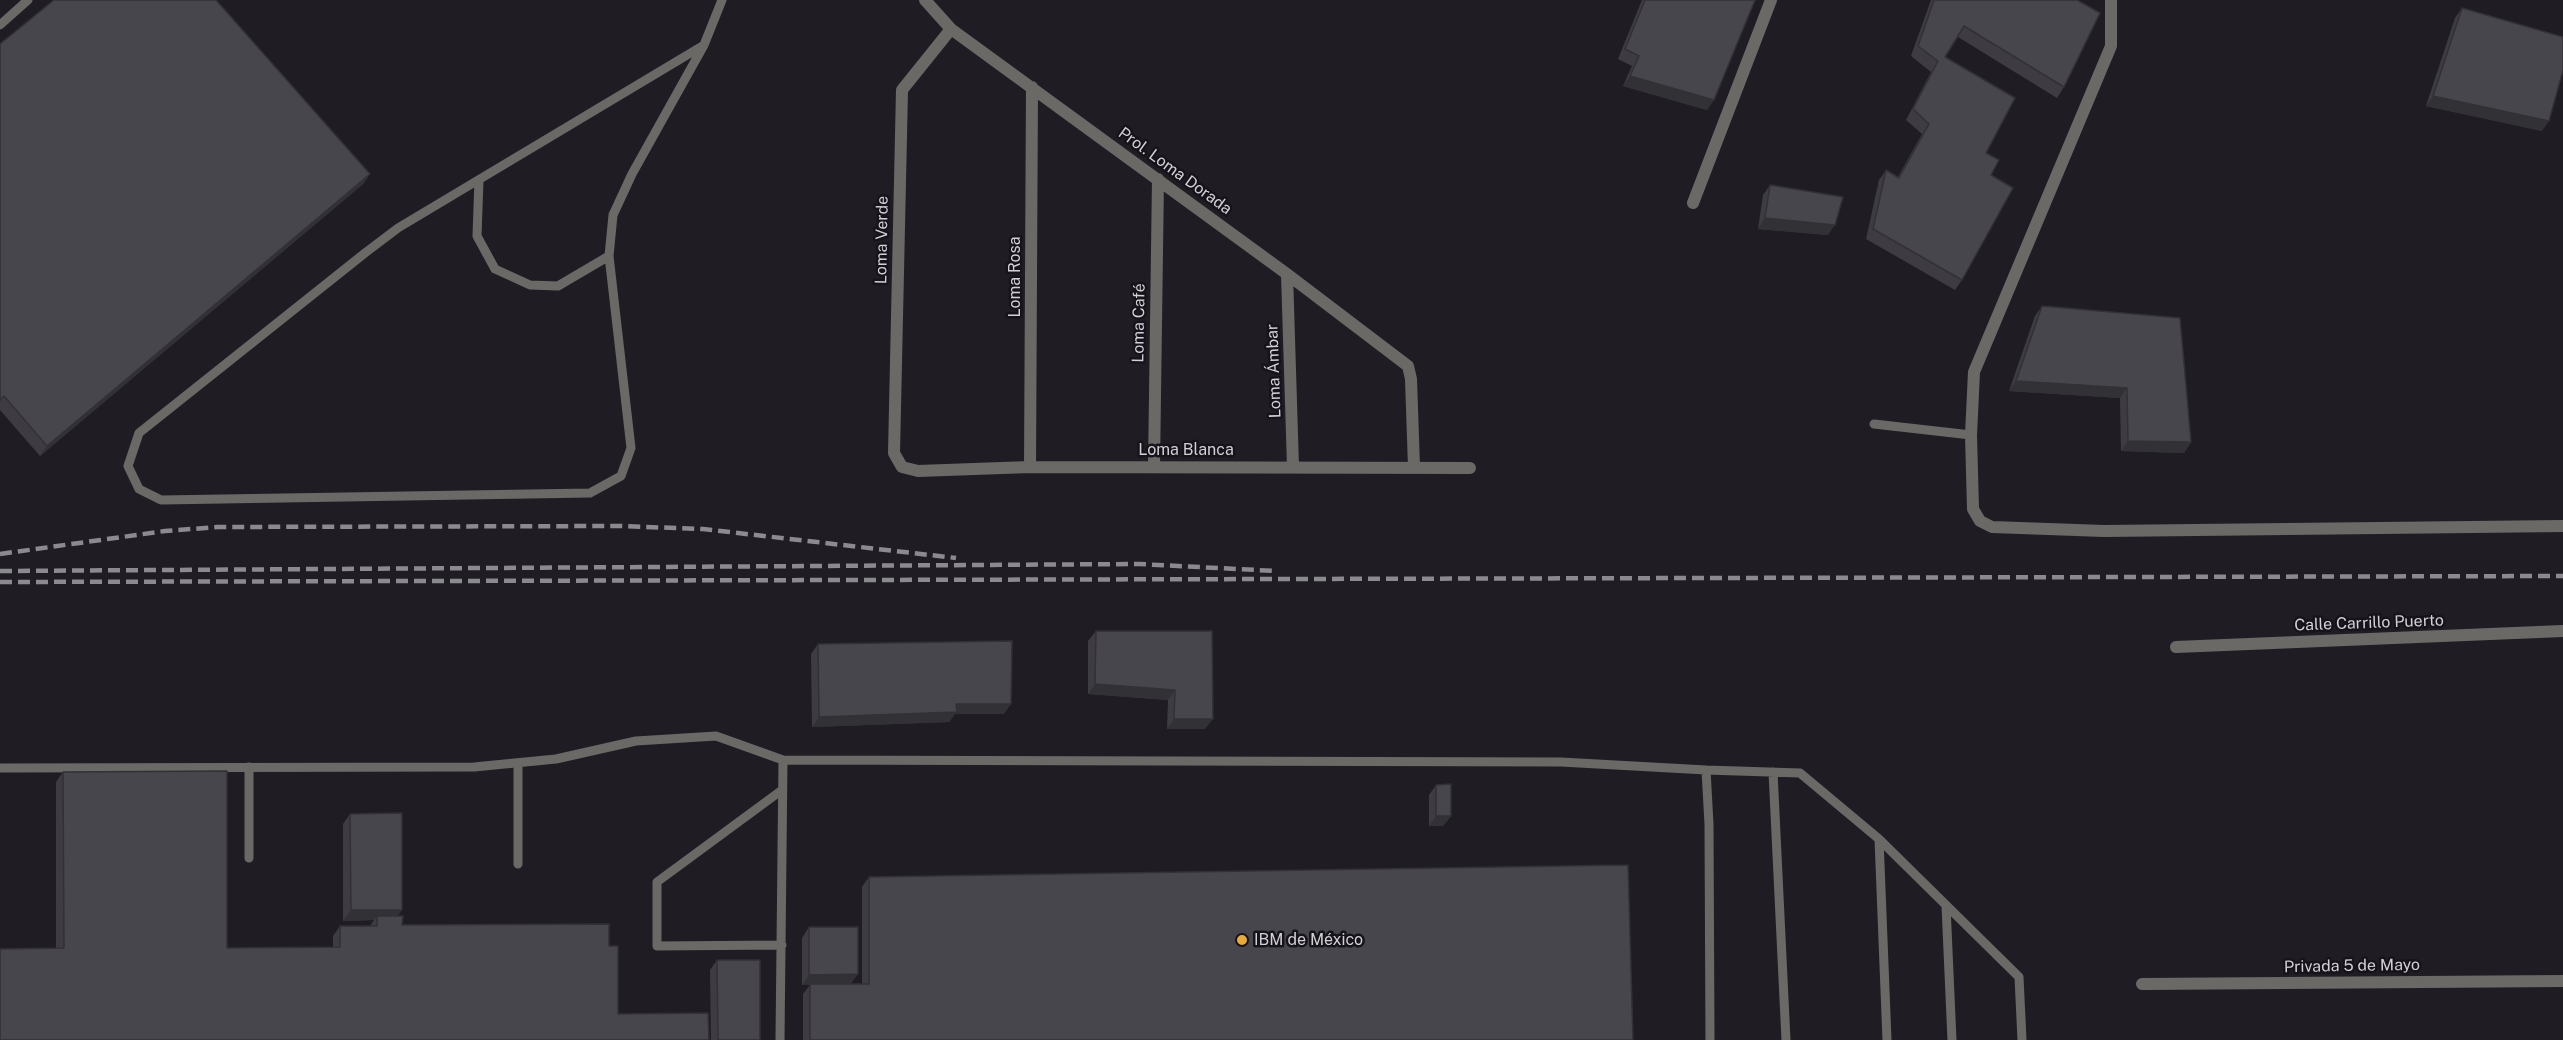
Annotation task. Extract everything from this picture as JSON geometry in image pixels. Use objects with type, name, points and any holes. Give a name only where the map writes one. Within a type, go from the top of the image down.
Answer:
[{"type":"street","name":"Prol. Loma Dorada","points":[[925,0],[951,29],[1287,274],[1408,366],[1411,379],[1414,467]]},
{"type":"street","points":[[1693,203],[1771,0]]},
{"type":"street","points":[[2111,0],[2111,46],[1974,372],[1971,435],[1973,508],[1980,521],[1992,527],[2104,531],[2563,526]]},
{"type":"street","name":"Loma Verde","points":[[902,467],[894,453],[902,90],[951,29]]},
{"type":"street","name":"Loma Rosa","points":[[1030,466],[1032,87]]},
{"type":"street","name":"Loma Café","points":[[1154,466],[1158,179]]},
{"type":"street","name":"Loma Ámbar","points":[[1287,274],[1293,467]]},
{"type":"street","name":"Loma Blanca","points":[[902,467],[918,471],[1030,466],[1470,468]]},
{"type":"street","name":"Calle Carrillo Puerto","points":[[2176,646],[2563,632]]},
{"type":"street","name":"Privada 5 de Mayo","points":[[2142,984],[2563,981]]},
{"type":"lane","points":[[0,25],[28,0]]},
{"type":"lane","points":[[704,45],[398,228],[373,247],[140,433],[128,466],[139,489],[161,500],[590,493],[621,476],[631,448],[609,256],[613,215],[632,174],[704,45],[722,0]]},
{"type":"lane","points":[[479,180],[477,236],[495,269],[530,285],[558,286],[609,256]]},
{"type":"lane","points":[[1874,424],[1971,435]]},
{"type":"lane","points":[[0,768],[474,767],[556,759],[636,741],[716,736],[783,760],[1561,762],[1800,773],[1880,839],[2019,977],[2022,1040]]},
{"type":"lane","points":[[780,1040],[783,760]]},
{"type":"lane","points":[[518,763],[518,864]]},
{"type":"lane","points":[[249,767],[249,858]]},
{"type":"lane","points":[[1706,770],[1709,824],[1710,1040]]},
{"type":"lane","points":[[1773,772],[1786,1040]]},
{"type":"lane","points":[[782,790],[657,882],[657,945],[782,945]]},
{"type":"lane","points":[[1880,839],[1887,1040]]},
{"type":"lane","points":[[1946,906],[1952,1040]]},
{"type":"building","points":[[54,0],[216,0],[370,174],[47,446],[4,396],[0,400],[0,44]]},
{"type":"building","points":[[1645,0],[1755,0],[1714,100],[1630,76],[1639,56],[1625,49]]},
{"type":"building","points":[[1934,0],[2077,0],[2100,13],[2064,87],[1964,26],[1945,57],[2015,98],[1986,153],[1999,160],[1991,175],[2013,188],[1962,280],[1873,229],[1886,170],[1899,178],[1929,124],[1913,109],[1938,61],[1918,46]]},
{"type":"building","points":[[2462,8],[2563,37],[2563,70],[2549,121],[2433,96]]},
{"type":"building","points":[[1770,185],[1843,197],[1835,225],[1765,218]]},
{"type":"building","points":[[2042,306],[2180,318],[2191,442],[2128,441],[2127,388],[2016,381]]},
{"type":"building","points":[[1096,631],[1212,631],[1213,719],[1174,719],[1175,690],[1095,684]]},
{"type":"building","points":[[1012,641],[1011,704],[956,704],[957,712],[819,717],[818,644]]},
{"type":"building","points":[[227,771],[227,948],[340,947],[340,926],[377,926],[377,916],[403,916],[402,925],[609,924],[609,946],[618,946],[618,1014],[708,1013],[709,1040],[0,1040],[0,949],[64,948],[63,772]]},
{"type":"building","points":[[1451,784],[1451,816],[1436,816],[1436,785]]},
{"type":"building","points":[[402,813],[402,910],[351,910],[350,814]]},
{"type":"building","name":"IBM de México","points":[[1628,865],[1633,1040],[810,1040],[810,984],[869,984],[869,877]]},
{"type":"building","points":[[809,927],[858,927],[858,974],[809,975]]},
{"type":"building","points":[[717,960],[760,960],[760,1040],[718,1040]]},
{"type":"railway","points":[[0,554],[165,531],[218,527],[619,526],[703,529],[956,558]]},
{"type":"railway","points":[[0,571],[1139,564],[1276,571]]},
{"type":"railway","points":[[0,582],[2563,576]]},
{"type":"place","name":"IBM de México","points":[[1242,940]]}]
